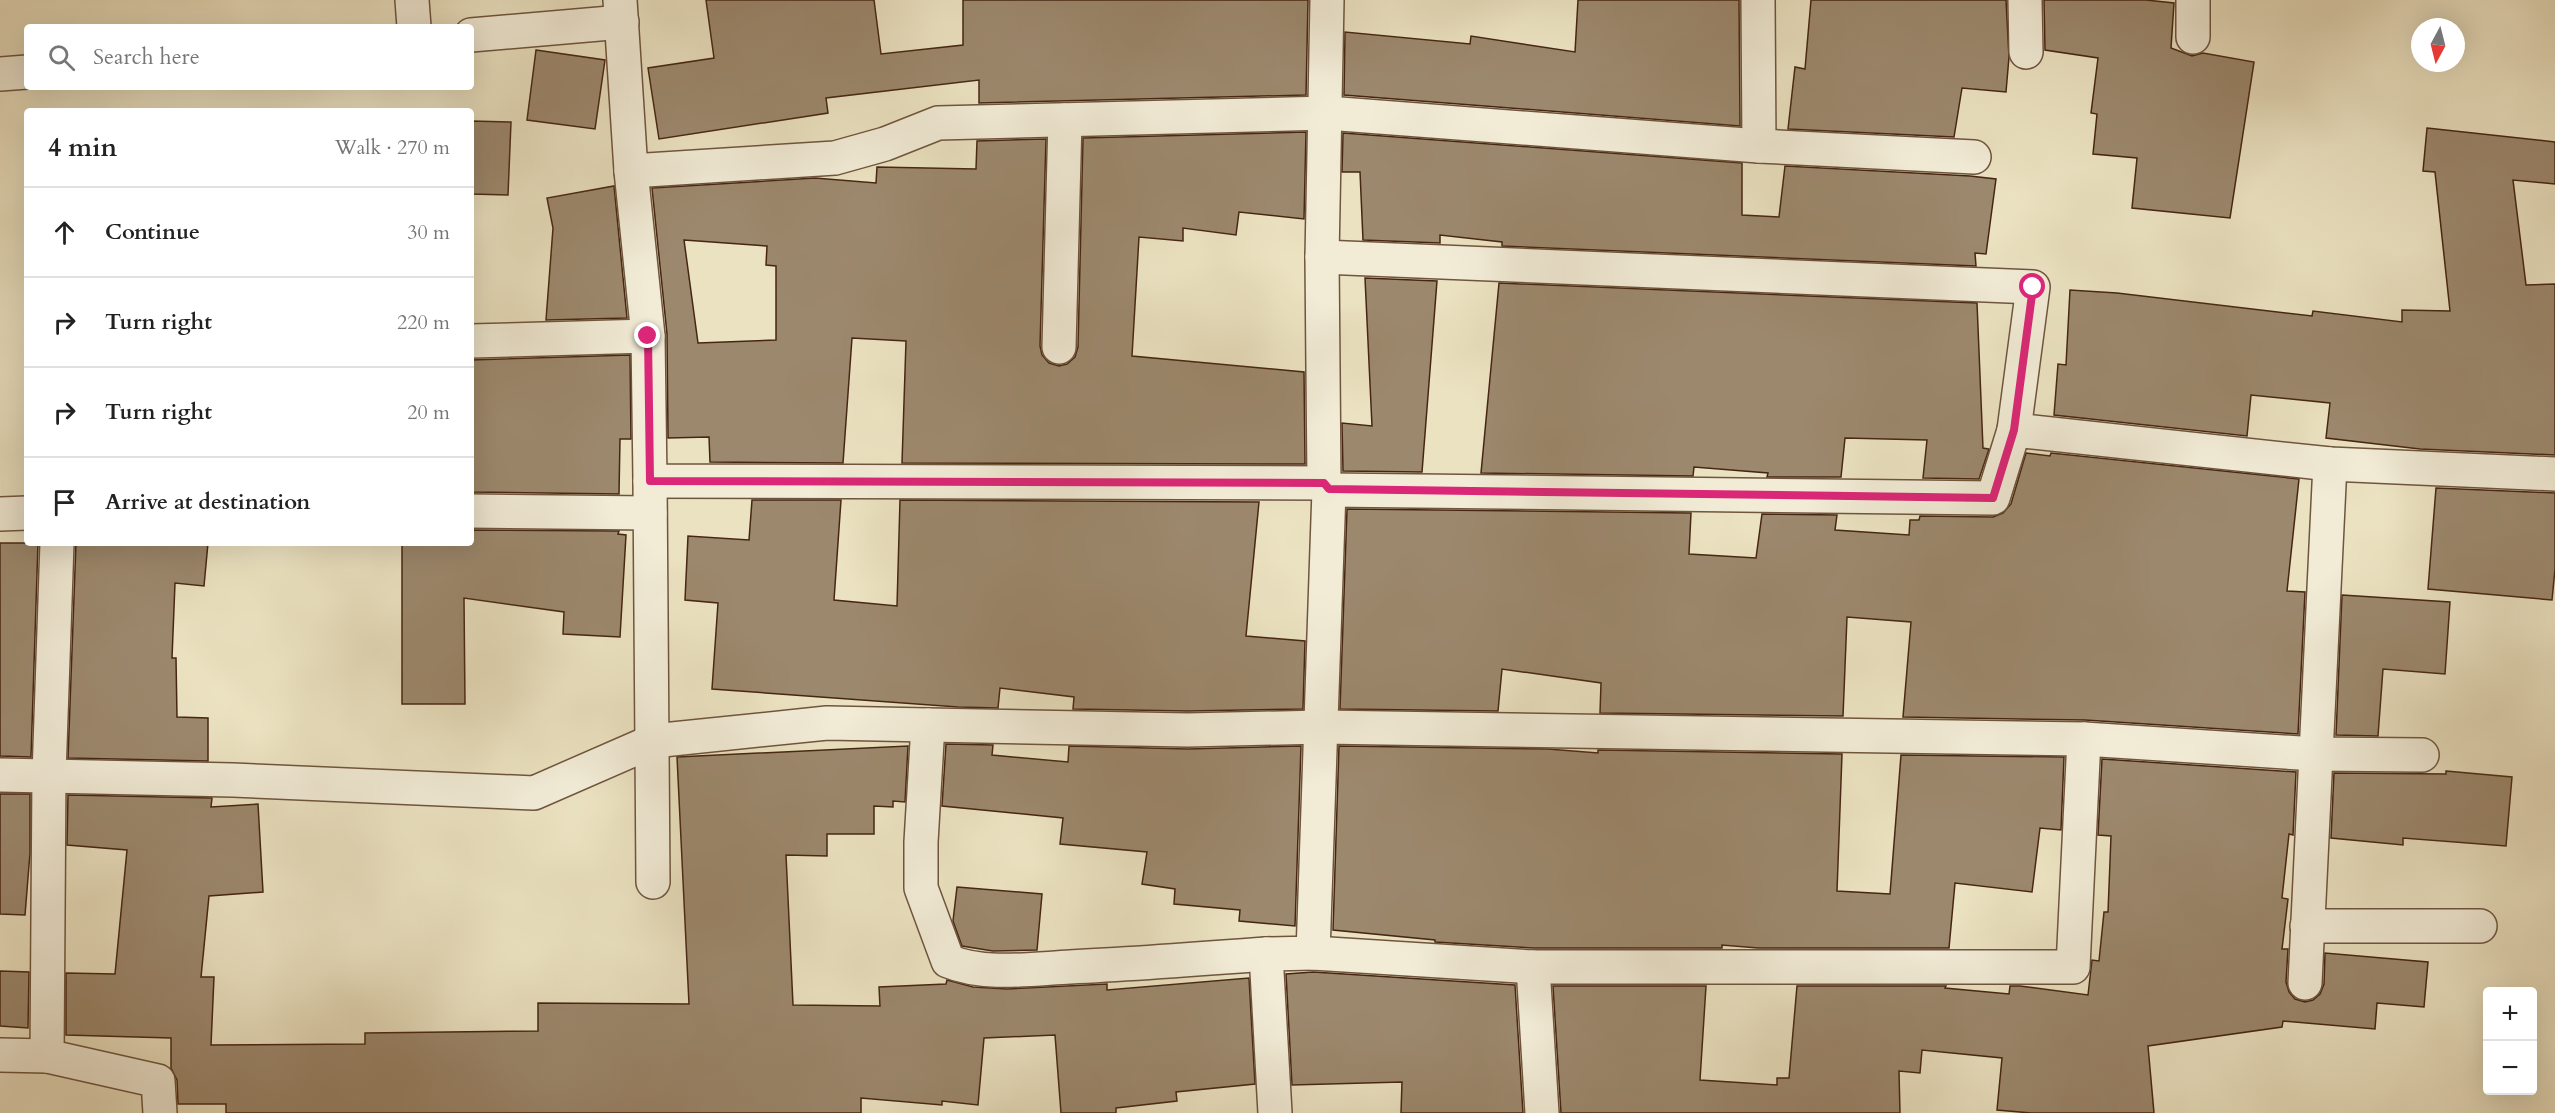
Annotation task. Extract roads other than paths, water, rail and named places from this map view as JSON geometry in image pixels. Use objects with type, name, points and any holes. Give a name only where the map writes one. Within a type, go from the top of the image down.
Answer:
[{"type":"street","points":[[412,0],[414,24]]},
{"type":"street","points":[[1314,953],[1322,727],[1326,486],[1322,257],[1328,0]]},
{"type":"street","points":[[1758,0],[1759,146]]},
{"type":"street","points":[[2025,0],[2026,52]]},
{"type":"street","points":[[2193,0],[2193,37]]},
{"type":"street","points":[[474,35],[621,11],[631,171],[648,336],[653,882]]},
{"type":"street","points":[[0,74],[24,72]]},
{"type":"street","points":[[631,171],[835,158],[885,144],[938,123],[1327,113],[1759,146],[1974,158]]},
{"type":"street","points":[[1059,348],[1065,120]]},
{"type":"street","points":[[474,511],[650,497],[1326,486],[1993,498],[2014,430],[2033,287],[1322,257]]},
{"type":"street","points":[[474,341],[648,336]]},
{"type":"street","points":[[2014,430],[2330,464],[2555,474]]},
{"type":"street","points":[[2305,983],[2330,464]]},
{"type":"street","points":[[0,514],[24,513]]},
{"type":"street","points":[[47,1056],[49,775],[57,546]]},
{"type":"street","points":[[0,775],[233,780],[534,793],[653,741],[827,723],[1188,730],[1322,727],[2084,739],[2315,754],[2422,755]]},
{"type":"street","points":[[928,725],[921,842],[921,888],[948,961],[963,967],[1017,970],[1314,953],[1533,967],[2073,967],[2084,739]]},
{"type":"street","points":[[2307,926],[2480,926]]},
{"type":"street","points":[[1266,954],[1275,1113]]},
{"type":"street","points":[[1533,967],[1542,1113]]},
{"type":"street","points":[[0,1055],[47,1056],[158,1081],[160,1113]]}]
